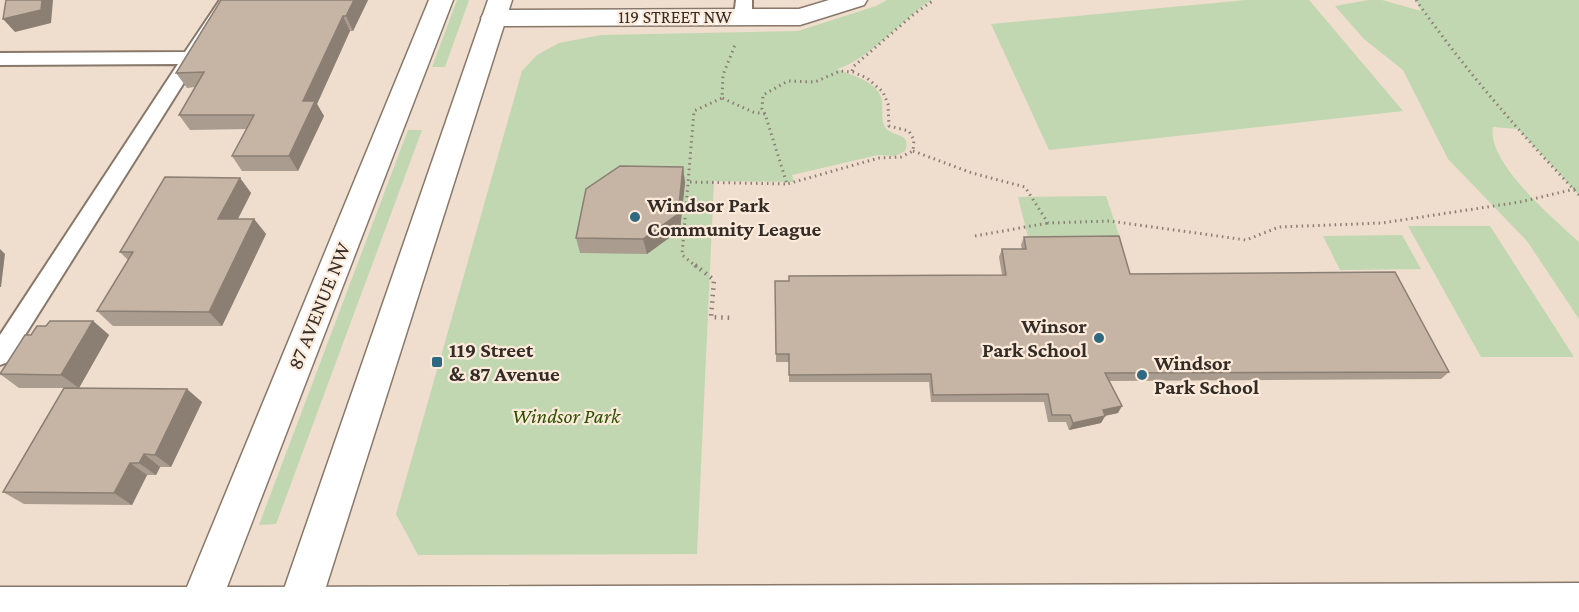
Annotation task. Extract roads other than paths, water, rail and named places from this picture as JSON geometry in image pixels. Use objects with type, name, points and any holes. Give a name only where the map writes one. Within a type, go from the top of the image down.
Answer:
[{"type":"street","name":"87 AVENUE NW","points":[[198,609],[441,0]]},
{"type":"street","name":"119 STREET NW","points":[[497,9],[743,8],[800,17],[855,0]]},
{"type":"street","points":[[298,610],[497,9]]},
{"type":"street","points":[[0,608],[737,609],[1579,604]]},
{"type":"lane","points":[[0,355],[228,0]]},
{"type":"lane","points":[[0,59],[190,58]]},
{"type":"place","name":"Windsor Park Community League","points":[[635,217]]},
{"type":"place","name":"Winsor Park School","points":[[1099,338]]},
{"type":"place","name":"119 Street & 87 Avenue","points":[[437,362]]},
{"type":"place","name":"Windsor Park School","points":[[1142,375]]},
{"type":"park label","name":"Windsor Park","points":[[566,416]]}]
